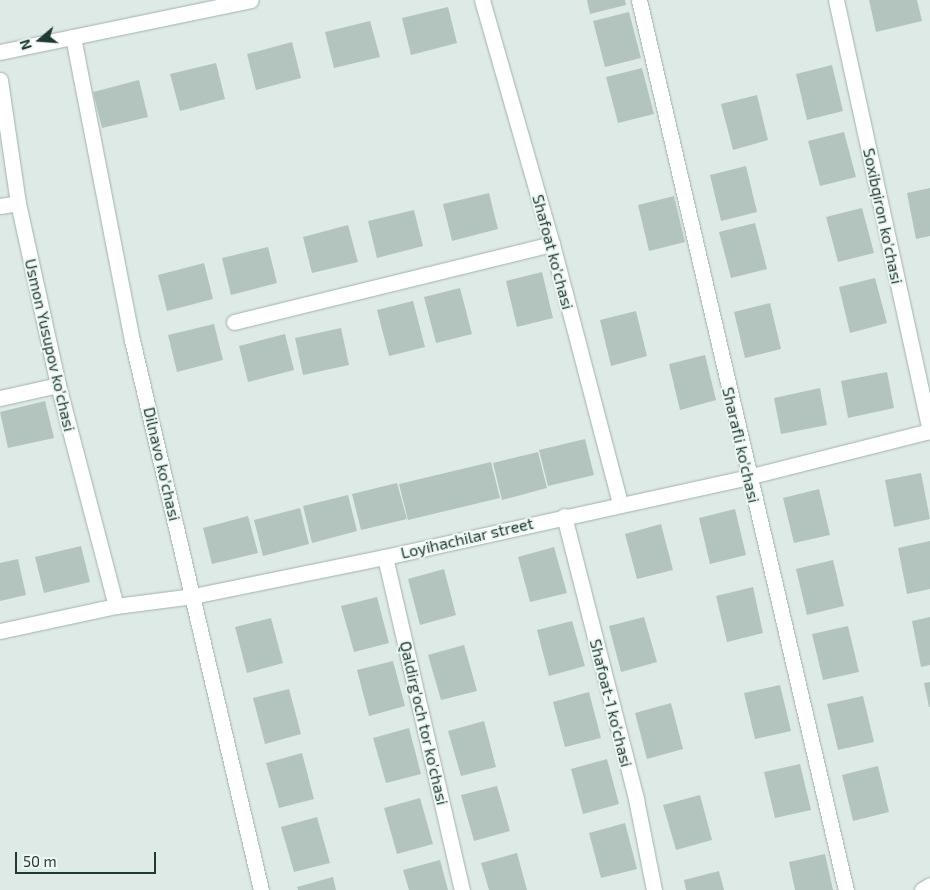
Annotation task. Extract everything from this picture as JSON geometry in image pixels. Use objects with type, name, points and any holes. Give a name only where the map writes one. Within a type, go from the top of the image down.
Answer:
[{"type":"street","points":[[0,52],[251,0]]},
{"type":"street","name":"Shafoat ko'chasi","points":[[482,0],[552,244],[620,504]]},
{"type":"street","name":"Sharafli ko'chasi","points":[[639,0],[748,477],[846,890]]},
{"type":"street","name":"Soxibqiron ko'chasi","points":[[836,0],[930,431]]},
{"type":"street","name":"Dilnavo ko'chasi","points":[[73,37],[132,340],[194,596],[260,890]]},
{"type":"street","name":"Usmon Yusupov ko'chasi","points":[[0,80],[18,203],[58,385],[116,606]]},
{"type":"street","points":[[0,206],[18,203]]},
{"type":"street","points":[[234,322],[552,244]]},
{"type":"street","points":[[0,398],[58,385]]},
{"type":"street","name":"Loyihachilar street","points":[[0,631],[116,606],[194,596],[385,557],[564,516],[748,477],[930,431]]},
{"type":"street","name":"Shafoat-1 ko'chasi","points":[[564,516],[636,799],[654,890]]},
{"type":"street","name":"Qaldirg'och tor ko'chasi","points":[[385,557],[462,890]]},
{"type":"street","points":[[922,890],[930,885]]},
{"type":"building","points":[[587,0],[625,0],[626,5],[590,14]]},
{"type":"building","points":[[869,0],[917,0],[922,21],[876,32]]},
{"type":"building","points":[[448,7],[457,43],[411,55],[402,18]]},
{"type":"building","points":[[629,12],[641,58],[605,67],[593,21]]},
{"type":"building","points":[[370,21],[380,57],[334,68],[325,32]]},
{"type":"building","points":[[292,42],[301,78],[256,90],[247,54]]},
{"type":"building","points":[[216,63],[225,99],[180,111],[170,74]]},
{"type":"building","points":[[832,65],[843,111],[807,120],[796,74]]},
{"type":"building","points":[[642,68],[654,114],[618,123],[606,77]]},
{"type":"building","points":[[139,80],[148,117],[102,128],[93,92]]},
{"type":"building","points":[[757,95],[768,140],[733,150],[721,104]]},
{"type":"building","points":[[844,132],[856,177],[820,186],[808,141]]},
{"type":"building","points":[[746,166],[757,212],[721,221],[710,175]]},
{"type":"building","points":[[930,188],[930,236],[916,239],[907,193]]},
{"type":"building","points":[[489,193],[498,229],[452,241],[443,204]]},
{"type":"building","points":[[674,196],[685,242],[649,251],[638,205]]},
{"type":"building","points":[[862,208],[874,253],[838,262],[826,217]]},
{"type":"building","points":[[414,210],[423,246],[377,258],[368,221]]},
{"type":"building","points":[[755,223],[767,269],[731,278],[719,232]]},
{"type":"building","points":[[348,225],[358,262],[312,273],[303,237]]},
{"type":"building","points":[[268,247],[277,283],[231,295],[222,258]]},
{"type":"building","points":[[204,263],[213,299],[167,311],[158,275]]},
{"type":"building","points":[[542,272],[553,318],[517,327],[506,281]]},
{"type":"building","points":[[875,278],[887,323],[850,333],[839,287]]},
{"type":"building","points":[[460,288],[472,334],[436,343],[424,297]]},
{"type":"building","points":[[413,301],[425,347],[389,356],[377,310]]},
{"type":"building","points":[[770,303],[781,349],[745,358],[734,312]]},
{"type":"building","points":[[636,311],[647,356],[611,366],[600,320]]},
{"type":"building","points":[[214,324],[223,360],[177,372],[168,335]]},
{"type":"building","points":[[341,328],[349,365],[303,375],[295,338]]},
{"type":"building","points":[[285,334],[294,370],[248,382],[239,346]]},
{"type":"building","points":[[705,355],[716,400],[680,410],[669,364]]},
{"type":"building","points":[[887,372],[894,408],[848,418],[841,381]]},
{"type":"building","points":[[820,388],[827,425],[781,434],[774,398]]},
{"type":"building","points":[[45,401],[54,438],[8,448],[0,412]]},
{"type":"building","points":[[585,439],[594,475],[548,486],[539,450]]},
{"type":"building","points":[[538,452],[547,488],[502,500],[493,463]]},
{"type":"building","points":[[491,462],[500,498],[408,520],[399,484]]},
{"type":"building","points":[[921,473],[930,519],[894,527],[885,480]]},
{"type":"building","points":[[397,483],[407,519],[361,530],[352,494]]},
{"type":"building","points":[[819,489],[830,535],[794,543],[783,498]]},
{"type":"building","points":[[348,495],[357,531],[312,543],[303,506]]},
{"type":"building","points":[[300,508],[309,544],[263,556],[254,520]]},
{"type":"building","points":[[735,509],[746,555],[710,564],[699,518]]},
{"type":"building","points":[[248,516],[258,553],[212,564],[203,528]]},
{"type":"building","points":[[661,524],[673,570],[637,579],[625,534]]},
{"type":"building","points":[[930,541],[930,589],[907,594],[898,548]]},
{"type":"building","points":[[81,546],[90,582],[44,593],[35,557]]},
{"type":"building","points":[[554,547],[567,593],[530,602],[518,557]]},
{"type":"building","points":[[18,559],[26,595],[0,601],[0,563]]},
{"type":"building","points":[[833,560],[844,606],[807,615],[796,569]]},
{"type":"building","points":[[444,569],[456,615],[420,625],[408,579]]},
{"type":"building","points":[[753,587],[763,633],[727,642],[716,596]]},
{"type":"building","points":[[377,597],[389,643],[354,652],[341,606]]},
{"type":"building","points":[[644,617],[657,662],[621,672],[609,626]]},
{"type":"building","points":[[930,617],[930,665],[921,667],[912,621]]},
{"type":"building","points":[[271,618],[283,663],[247,673],[235,627]]},
{"type":"building","points":[[572,621],[585,666],[549,676],[537,630]]},
{"type":"building","points":[[848,626],[859,672],[823,680],[812,634]]},
{"type":"building","points":[[464,645],[477,691],[441,700],[428,655]]},
{"type":"building","points":[[393,661],[405,706],[369,716],[357,670]]},
{"type":"building","points":[[930,682],[930,707],[929,707],[924,683]]},
{"type":"building","points":[[780,685],[791,731],[755,739],[744,693]]},
{"type":"building","points":[[289,689],[301,734],[265,744],[253,698]]},
{"type":"building","points":[[589,692],[601,738],[565,747],[553,702]]},
{"type":"building","points":[[863,696],[874,742],[838,750],[827,704]]},
{"type":"building","points":[[671,703],[683,749],[647,759],[635,713]]},
{"type":"building","points":[[484,721],[496,767],[461,776],[448,731]]},
{"type":"building","points":[[409,728],[421,774],[386,783],[373,738]]},
{"type":"building","points":[[302,753],[314,799],[279,808],[266,763]]},
{"type":"building","points":[[607,759],[619,804],[583,814],[571,769]]},
{"type":"building","points":[[800,764],[811,810],[775,818],[764,772]]},
{"type":"building","points":[[878,766],[889,812],[853,821],[842,775]]},
{"type":"building","points":[[497,786],[510,831],[474,841],[461,795]]},
{"type":"building","points":[[700,795],[712,840],[676,850],[663,805]]},
{"type":"building","points":[[420,798],[433,844],[397,854],[384,808]]},
{"type":"building","points":[[317,817],[330,863],[294,872],[281,827]]},
{"type":"building","points":[[625,823],[637,869],[601,878],[589,833]]},
{"type":"building","points":[[517,853],[527,890],[489,890],[481,863]]},
{"type":"building","points":[[825,854],[833,890],[795,890],[789,862]]},
{"type":"building","points":[[440,860],[448,890],[409,890],[403,870]]},
{"type":"building","points":[[719,871],[724,890],[686,890],[684,880]]},
{"type":"building","points":[[333,877],[336,890],[298,890],[297,887]]}]
